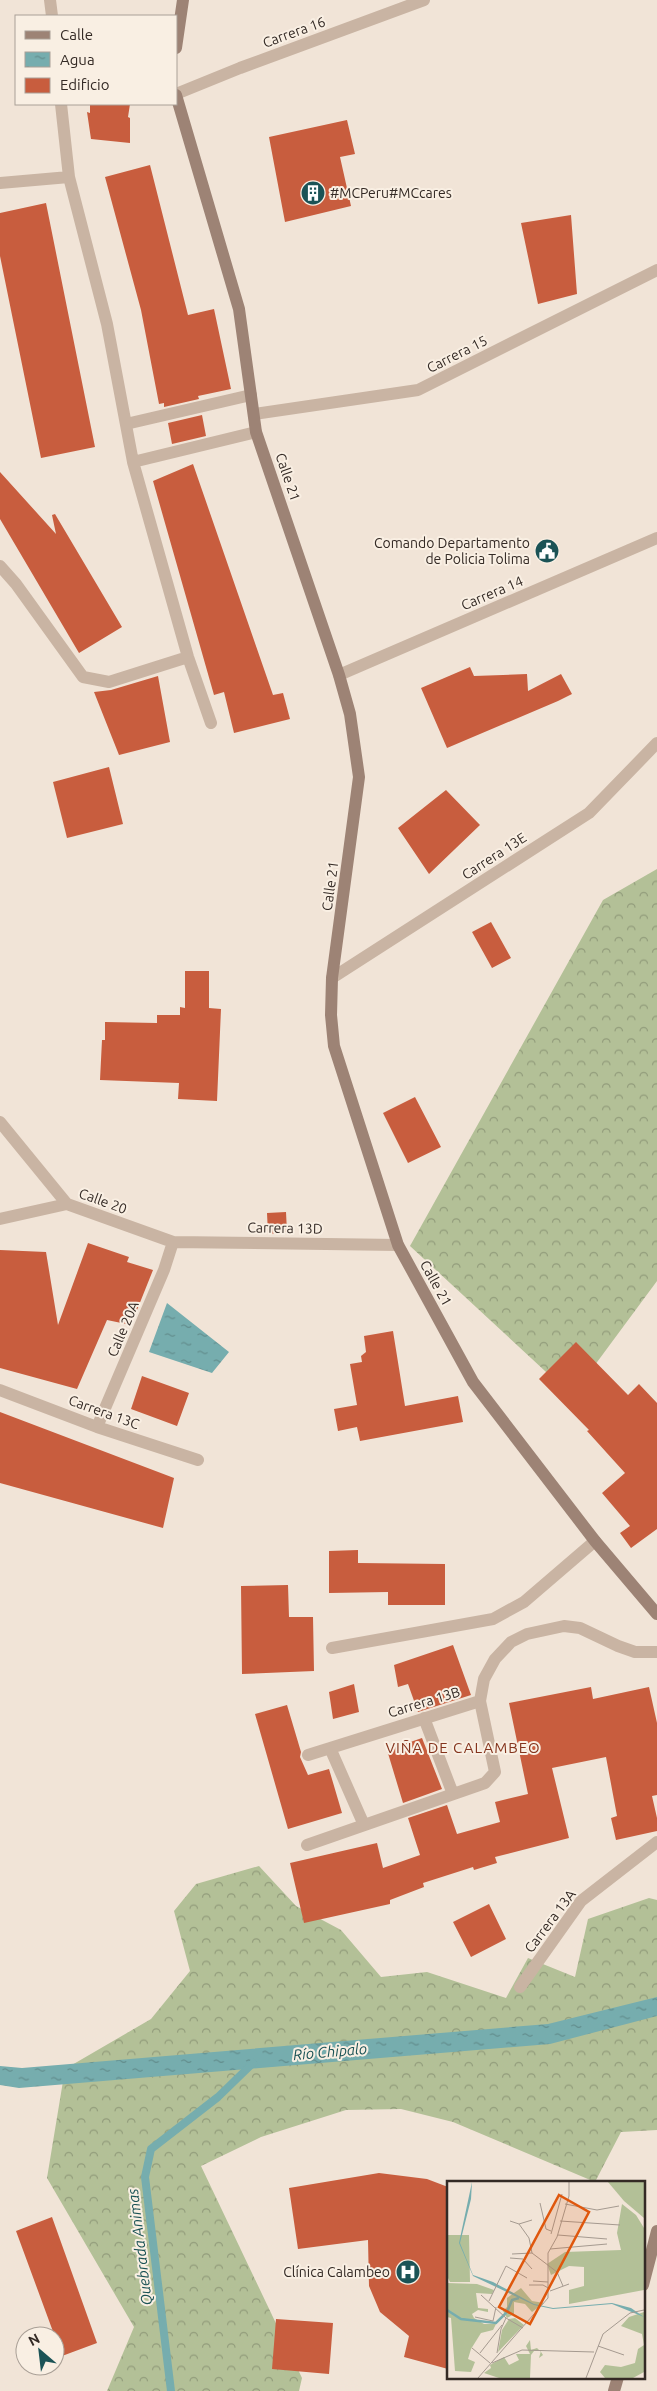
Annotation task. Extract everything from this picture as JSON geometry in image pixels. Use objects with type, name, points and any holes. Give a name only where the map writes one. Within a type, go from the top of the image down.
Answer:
[{"type":"street","points":[[50,0],[52,15]]},
{"type":"street","points":[[178,34],[183,0]]},
{"type":"street","name":"Carrera 16","points":[[178,93],[240,68],[424,0]]},
{"type":"street","name":"Calle 21","points":[[178,101],[239,309],[256,432],[339,675],[350,714],[359,777],[332,978],[331,1015],[334,1046],[398,1244],[473,1382],[595,1541],[657,1614]]},
{"type":"street","points":[[61,105],[69,177],[107,324],[133,462],[188,657],[211,723]]},
{"type":"street","points":[[0,183],[69,177]]},
{"type":"street","name":"Carrera 15","points":[[254,414],[418,390],[657,270]]},
{"type":"street","points":[[126,424],[251,395]]},
{"type":"street","points":[[133,462],[256,432]]},
{"type":"street","name":"Carrera 14","points":[[339,675],[657,538]]},
{"type":"street","points":[[0,566],[16,584],[83,677],[110,682],[188,657]]},
{"type":"street","name":"Carrera 13E","points":[[332,978],[589,813],[657,743]]},
{"type":"street","name":"Calle 20","points":[[0,1122],[67,1204],[173,1242]]},
{"type":"street","points":[[0,1219],[67,1204]]},
{"type":"street","name":"Carrera 13D","points":[[173,1242],[398,1244]]},
{"type":"street","name":"Calle 20A","points":[[97,1427],[164,1270],[173,1242]]},
{"type":"street","name":"Carrera 13C","points":[[0,1390],[97,1427],[198,1460]]},
{"type":"street","points":[[332,1648],[492,1619],[524,1602],[595,1541]]},
{"type":"street","name":"Carrera 13B","points":[[308,1755],[480,1701],[484,1680],[495,1659],[511,1642],[527,1634],[564,1626],[580,1628],[635,1652],[657,1652]]},
{"type":"street","points":[[307,1844],[485,1783],[495,1772],[480,1701]]},
{"type":"street","points":[[424,1718],[452,1794]]},
{"type":"street","points":[[330,1748],[364,1825]]},
{"type":"street","name":"Carrera 13A","points":[[520,1988],[581,1901],[657,1842]]},
{"type":"street","points":[[644,2281],[657,2231]]},
{"type":"street","points":[[614,2391],[618,2378]]},
{"type":"green space","points":[[657,869],[657,1281],[572,1396],[410,1246],[603,900]]},
{"type":"green space","points":[[259,1866],[296,1906],[341,1930],[381,1977],[427,1972],[506,1998],[528,1958],[575,1977],[588,1919],[649,1898],[657,1900],[657,2130],[621,2132],[596,2181],[453,2122],[401,2109],[346,2110],[261,2137],[201,2166],[302,2378],[299,2391],[107,2391],[134,2327],[47,2178],[65,2069],[151,2019],[190,1971],[174,1911],[196,1884]]},
{"type":"water","points":[[167,1303],[229,1352],[212,1373],[149,1352]]},
{"type":"water","name":"Río Chipalo","points":[[657,1997],[657,2016],[550,2044],[19,2088],[0,2085],[0,2066],[22,2068],[548,2024]]},
{"type":"building","points":[[90,105],[130,105],[128,117],[130,118],[130,143],[91,139],[87,112],[90,113]]},
{"type":"building","points":[[347,120],[355,154],[340,157],[351,206],[285,222],[269,137]]},
{"type":"building","points":[[150,165],[188,315],[214,309],[231,389],[198,396],[199,399],[164,407],[164,403],[159,404],[141,310],[105,177]]},
{"type":"building","points":[[46,203],[95,447],[41,458],[0,256],[0,213]]},
{"type":"building","points":[[571,215],[577,294],[538,304],[521,223]]},
{"type":"building","points":[[202,415],[206,436],[172,444],[168,423]]},
{"type":"building","points":[[193,464],[273,695],[283,693],[290,719],[234,733],[224,692],[214,695],[153,481]]},
{"type":"building","points":[[0,472],[56,534],[52,515],[55,514],[122,627],[79,653],[0,519]]},
{"type":"building","points":[[470,667],[474,676],[527,674],[528,691],[561,674],[572,694],[447,748],[421,688]]},
{"type":"building","points":[[158,676],[170,742],[119,755],[94,692],[111,690]]},
{"type":"building","points":[[109,767],[123,824],[67,838],[53,782]]},
{"type":"building","points":[[446,790],[480,825],[429,874],[398,828]]},
{"type":"building","points":[[491,922],[511,958],[492,968],[472,932]]},
{"type":"building","points":[[185,971],[209,971],[209,1008],[221,1009],[217,1101],[178,1099],[179,1083],[100,1080],[102,1040],[105,1040],[105,1022],[157,1023],[157,1015],[180,1015],[180,1007],[185,1008]]},
{"type":"building","points":[[415,1097],[441,1147],[408,1163],[383,1113]]},
{"type":"building","points":[[286,1212],[287,1232],[268,1234],[267,1213]]},
{"type":"building","points":[[88,1243],[129,1257],[127,1262],[153,1270],[131,1325],[107,1320],[77,1389],[0,1368],[0,1250],[46,1252],[58,1325]]},
{"type":"building","points":[[393,1331],[405,1406],[458,1396],[463,1422],[360,1441],[357,1427],[338,1431],[334,1409],[357,1405],[350,1364],[362,1362],[361,1356],[366,1352],[364,1336]]},
{"type":"building","points":[[576,1342],[628,1395],[639,1384],[657,1403],[657,1529],[631,1548],[620,1533],[630,1526],[602,1493],[625,1473],[587,1431],[589,1430],[539,1379]]},
{"type":"building","points":[[142,1376],[189,1393],[177,1426],[131,1409]]},
{"type":"building","points":[[0,1412],[174,1478],[163,1528],[0,1483]]},
{"type":"building","points":[[358,1550],[358,1563],[445,1564],[445,1605],[388,1605],[388,1592],[329,1593],[329,1551]]},
{"type":"building","points":[[288,1585],[289,1617],[313,1617],[314,1671],[242,1674],[241,1586]]},
{"type":"building","points":[[453,1645],[471,1695],[418,1712],[408,1684],[398,1687],[394,1665]]},
{"type":"building","points":[[354,1684],[359,1712],[333,1719],[329,1692]]},
{"type":"building","points":[[591,1687],[593,1699],[649,1687],[657,1723],[657,1795],[652,1796],[657,1818],[657,1831],[616,1840],[611,1818],[617,1816],[606,1757],[552,1768],[569,1838],[495,1857],[497,1863],[474,1870],[473,1867],[423,1883],[424,1887],[390,1900],[390,1904],[304,1923],[290,1863],[377,1843],[383,1868],[420,1855],[408,1818],[447,1805],[457,1834],[500,1822],[495,1802],[528,1794],[509,1703]]},
{"type":"building","points":[[287,1705],[301,1752],[300,1757],[308,1775],[329,1769],[342,1813],[288,1829],[255,1714]]},
{"type":"building","points":[[422,1738],[442,1789],[403,1803],[387,1750]]},
{"type":"building","points":[[489,1904],[506,1939],[471,1957],[453,1922]]},
{"type":"building","name":"Clínica Calambeo","points":[[379,2173],[427,2179],[447,2187],[447,2369],[404,2357],[409,2336],[380,2312],[369,2286],[368,2240],[298,2249],[289,2188]]},
{"type":"building","points":[[52,2217],[97,2343],[65,2355],[65,2326],[51,2326],[16,2231]]},
{"type":"building","points":[[276,2319],[333,2323],[329,2374],[272,2369]]},
{"type":"waterway","name":"Quebrada Animas","points":[[171,2391],[145,2177],[151,2149],[218,2097],[253,2063]]},
{"type":"place","name":"#MCPeru#MCcares","points":[[313,193]]},
{"type":"place","name":"Comando Departamento de Policia Tolima","points":[[547,551]]},
{"type":"place","name":"Clínica Calambeo","points":[[408,2272]]},
{"type":"district","name":"VIÑA DE CALAMBEO","points":[[463,1748]]}]
